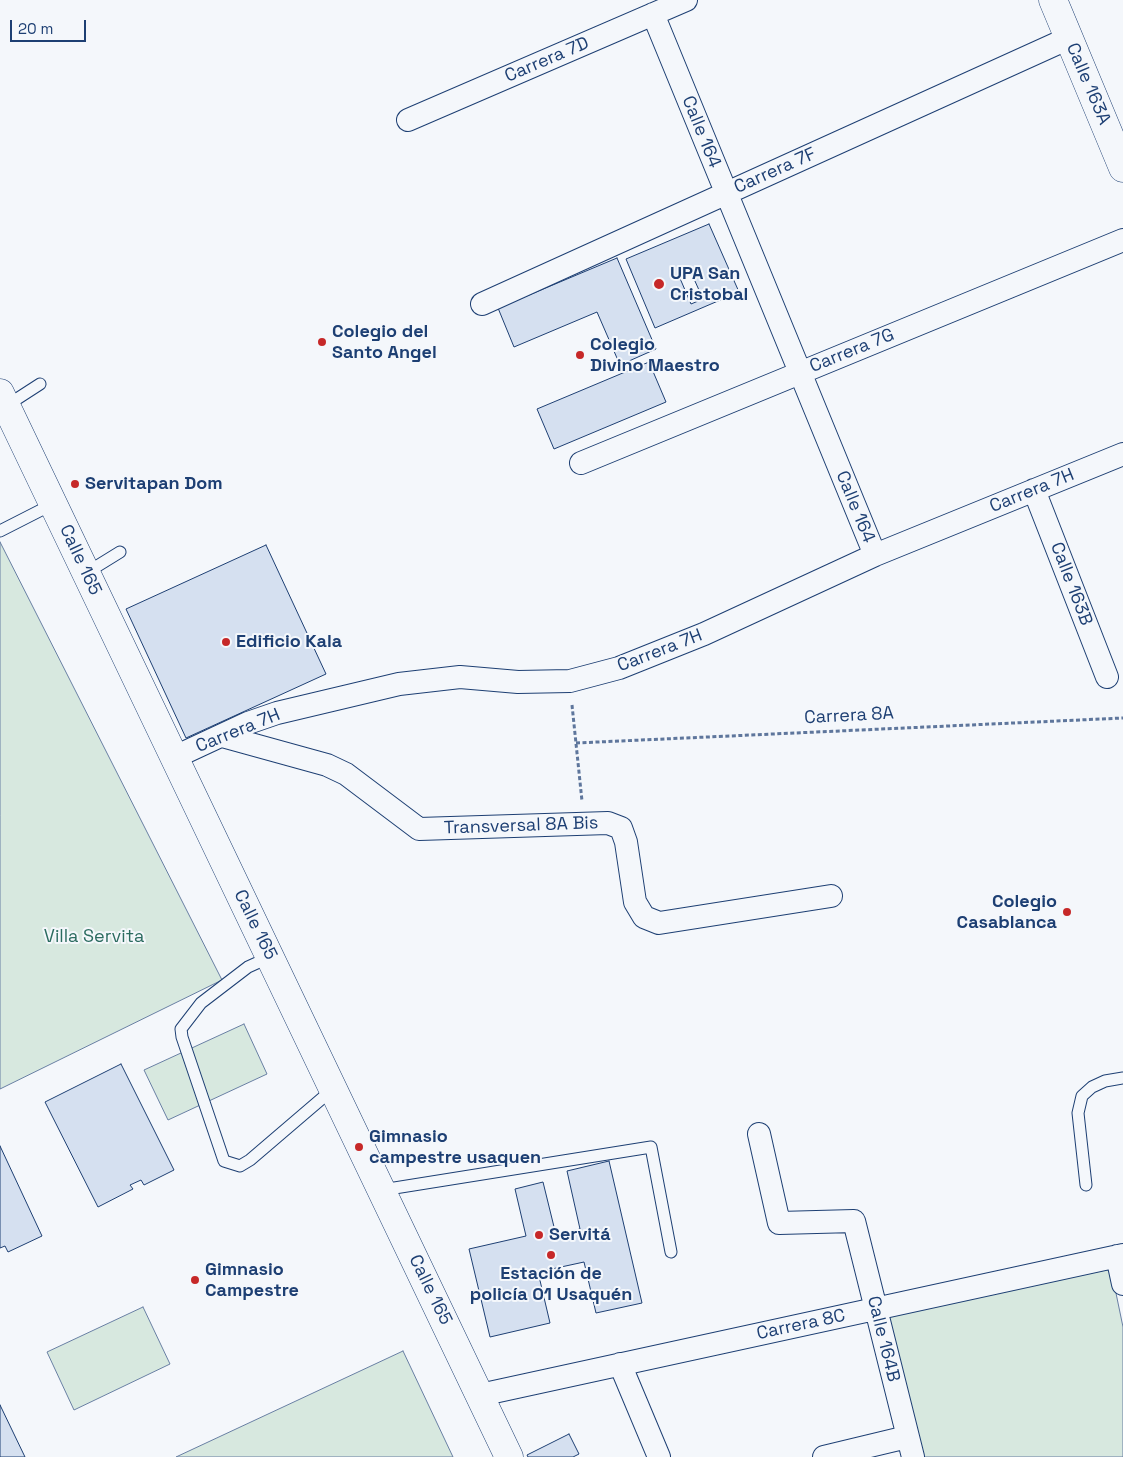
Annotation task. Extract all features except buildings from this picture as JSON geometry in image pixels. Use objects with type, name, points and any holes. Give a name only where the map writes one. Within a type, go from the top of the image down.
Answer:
[{"type":"street","name":"Carrera 7D","points":[[408,120],[686,0]]},
{"type":"street","name":"Calle 163A","points":[[1053,0],[1123,168]]},
{"type":"street","name":"Calle 164","points":[[653,14],[875,555]]},
{"type":"street","name":"Carrera 7F","points":[[482,304],[1069,38]]},
{"type":"street","name":"Carrera 7G","points":[[581,463],[1123,240]]},
{"type":"street","name":"Calle 165","points":[[3,399],[509,1457]]},
{"type":"street","name":"Carrera 7H","points":[[175,757],[277,713],[399,684],[460,677],[518,682],[570,681],[619,668],[704,634],[875,555],[1123,454]]},
{"type":"street","name":"Calle 163B","points":[[1034,490],[1108,677]]},
{"type":"street","name":"Transversal 8A Bis","points":[[222,736],[327,765],[346,774],[419,829],[584,824],[608,824],[621,828],[626,842],[635,902],[644,917],[659,923],[831,896]]},
{"type":"street","name":"Calle 164B","points":[[759,1134],[778,1223],[854,1221],[910,1447]]},
{"type":"street","name":"Carrera 8C","points":[[480,1395],[1120,1256]]},
{"type":"street","points":[[1120,1256],[1123,1284]]},
{"type":"street","points":[[620,1364],[659,1457]]},
{"type":"street","points":[[824,1457],[910,1447]]},
{"type":"lane","points":[[3,399],[40,384]]},
{"type":"lane","points":[[0,531],[53,504]]},
{"type":"lane","points":[[86,573],[120,552]]},
{"type":"lane","points":[[270,957],[248,967],[201,1003],[181,1029],[224,1161],[240,1166],[250,1160],[334,1089]]},
{"type":"lane","points":[[1086,1185],[1078,1113],[1082,1096],[1092,1086],[1105,1081],[1123,1078]]},
{"type":"lane","points":[[382,1190],[651,1147],[671,1252]]},
{"type":"path","points":[[570,681],[584,824]]},
{"type":"path","name":"Carrera 8A","points":[[576,742],[1123,718]]},
{"type":"green space","name":"Villa Servita","points":[[0,542],[222,980],[0,1089]]},
{"type":"green space","points":[[244,1024],[267,1074],[168,1120],[144,1070]]},
{"type":"green space","points":[[1111,1269],[1123,1327],[1123,1457],[914,1457],[876,1316]]},
{"type":"green space","points":[[143,1307],[170,1364],[74,1410],[47,1352]]},
{"type":"green space","points":[[403,1351],[453,1457],[176,1457]]},
{"type":"place","name":"UPA San Cristobal","points":[[659,284]]},
{"type":"place","name":"Colegio del Santo Angel","points":[[322,342]]},
{"type":"place","name":"Colegio Divino Maestro","points":[[580,355]]},
{"type":"place","name":"Servitapan Dom","points":[[75,484]]},
{"type":"place","name":"Edificio Kala","points":[[226,642]]},
{"type":"place","name":"Colegio Casablanca","points":[[1067,912]]},
{"type":"place","name":"Gimnasio campestre usaquen","points":[[359,1147]]},
{"type":"place","name":"Servitá","points":[[539,1235]]},
{"type":"place","name":"Estación de policía 01 Usaquén","points":[[551,1255]]},
{"type":"place","name":"Gimnasio Campestre","points":[[195,1280]]}]
